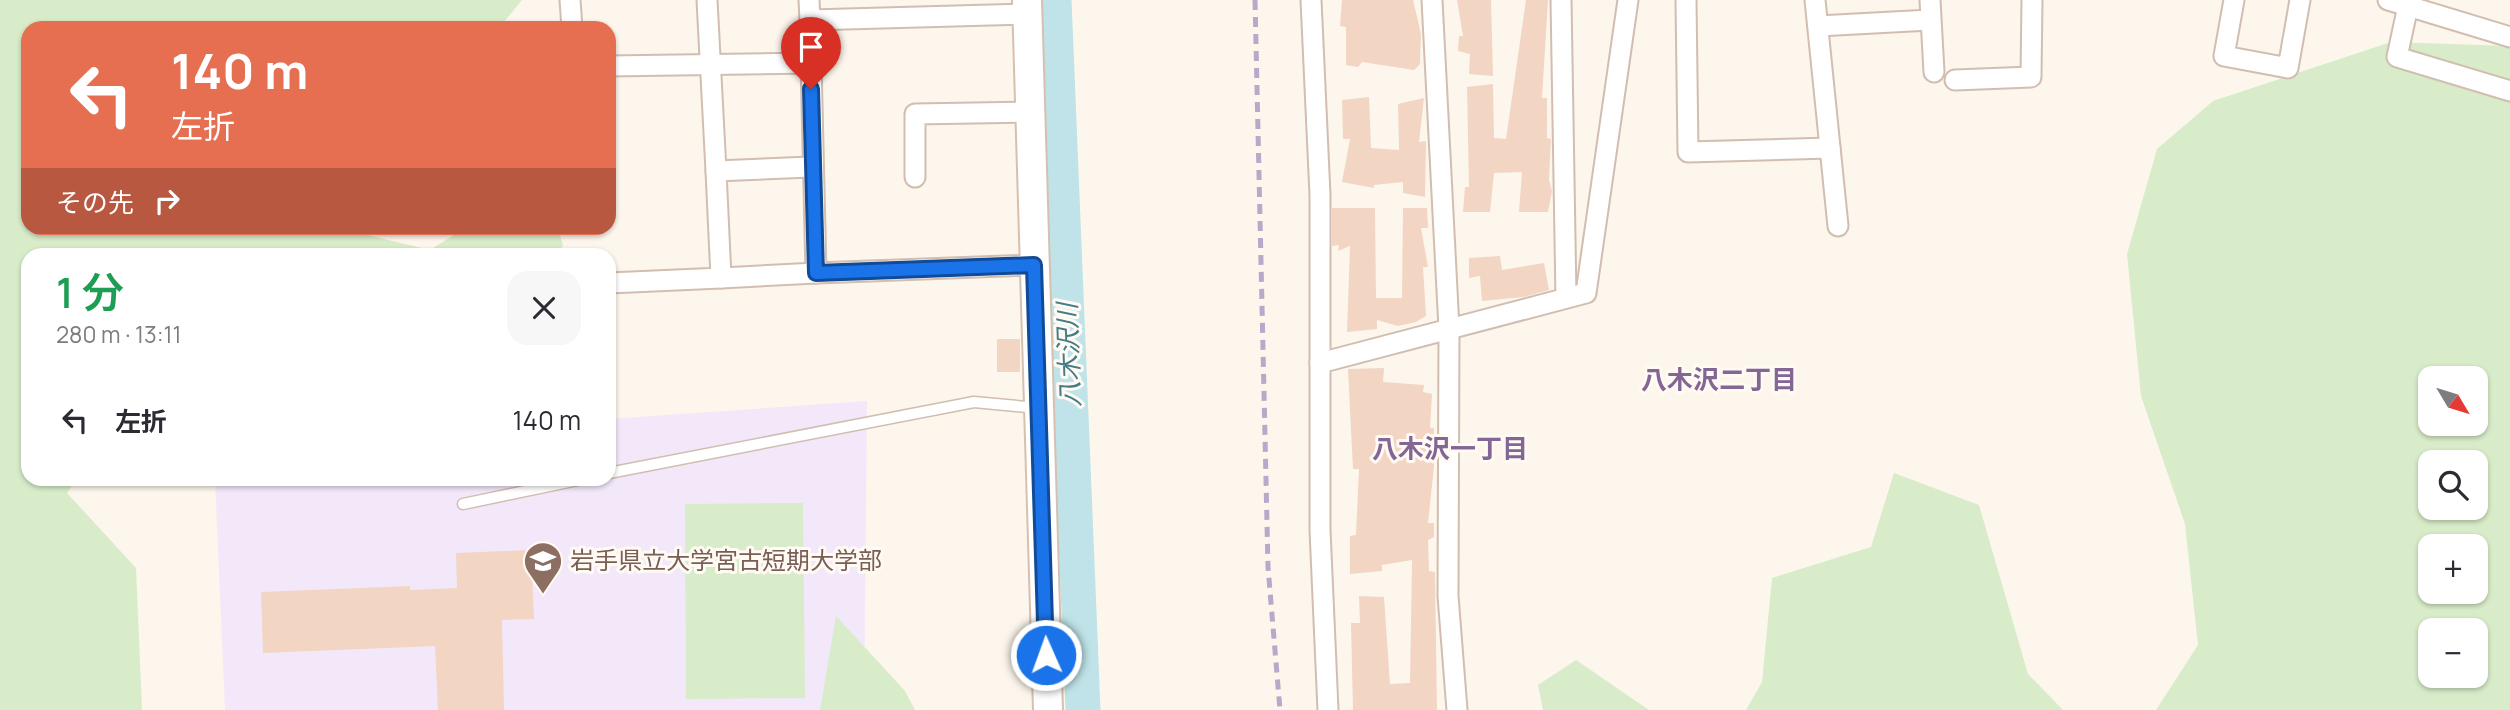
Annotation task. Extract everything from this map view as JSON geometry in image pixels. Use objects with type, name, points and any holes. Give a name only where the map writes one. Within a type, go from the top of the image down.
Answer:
[{"type":"street","points":[[570,0],[572,21]]},
{"type":"street","points":[[707,0],[721,278]]},
{"type":"street","points":[[809,0],[811,167],[816,273]]},
{"type":"street","points":[[1311,0],[1320,194],[1320,530],[1328,710]]},
{"type":"street","points":[[1432,0],[1449,329],[1448,596],[1457,710]]},
{"type":"street","points":[[1560,0],[1566,298]]},
{"type":"street","points":[[1320,363],[1586,293],[1628,0]]},
{"type":"street","points":[[1686,0],[1688,152],[1830,148]]},
{"type":"street","points":[[1815,0],[1838,226]]},
{"type":"street","points":[[1930,0],[1934,72]]},
{"type":"street","points":[[1955,80],[2031,77],[2032,0]]},
{"type":"street","points":[[2234,0],[2224,56],[2288,68],[2300,0]]},
{"type":"street","points":[[2388,0],[2510,37]]},
{"type":"street","points":[[2408,6],[2397,57],[2510,91]]},
{"type":"street","points":[[810,20],[1027,7],[1048,710]]},
{"type":"street","points":[[1818,26],[1930,20]]},
{"type":"street","points":[[616,66],[811,63]]},
{"type":"street","points":[[915,177],[915,114],[1030,112]]},
{"type":"street","points":[[716,171],[811,167]]},
{"type":"street","points":[[616,283],[1034,265]]},
{"type":"lane","points":[[616,472],[974,402],[1038,408]]},
{"type":"lane","points":[[463,504],[549,486]]},
{"type":"shaded area","name":"岩手県立大学宮古短期大学部","points":[[867,401],[864,710],[225,710],[215,486],[616,486],[616,419]]},
{"type":"green space","points":[[0,0],[522,0],[505,21],[21,21],[21,235],[367,235],[422,248],[21,248],[21,486],[72,486],[67,493],[136,568],[142,710],[0,710]]},
{"type":"green space","points":[[2391,42],[2510,46],[2510,710],[2156,710],[2198,645],[2185,524],[2141,396],[2127,254],[2157,149],[2213,101]]},
{"type":"green space","points":[[454,235],[560,235],[563,246],[433,248]]},
{"type":"green space","points":[[1894,473],[1979,505],[2028,674],[2063,710],[1746,710],[1762,682],[1772,578],[1871,547]]},
{"type":"green space","points":[[803,503],[805,698],[686,699],[685,504]]},
{"type":"green space","points":[[836,616],[905,691],[915,710],[820,710]]},
{"type":"green space","points":[[1576,660],[1649,710],[1543,710],[1538,685]]},
{"type":"building","points":[[1342,0],[1413,0],[1421,34],[1420,64],[1414,70],[1362,62],[1358,67],[1346,65],[1346,27],[1340,26]]},
{"type":"building","points":[[1457,0],[1491,0],[1493,76],[1469,74],[1470,54],[1458,51],[1459,36],[1463,36]]},
{"type":"building","points":[[1526,0],[1548,0],[1542,98],[1547,98],[1547,138],[1551,139],[1549,180],[1552,191],[1548,212],[1519,212],[1522,172],[1494,173],[1490,212],[1463,212],[1465,187],[1469,187],[1467,87],[1493,84],[1494,138],[1506,139]]},
{"type":"building","points":[[1369,97],[1371,148],[1399,150],[1398,104],[1424,98],[1419,142],[1426,141],[1425,197],[1403,193],[1403,182],[1374,185],[1374,188],[1342,182],[1350,139],[1343,139],[1342,100]]},
{"type":"building","points":[[1332,208],[1375,208],[1376,298],[1402,298],[1403,208],[1427,208],[1428,228],[1421,228],[1428,267],[1423,267],[1426,316],[1416,322],[1398,326],[1377,320],[1377,329],[1347,332],[1350,246],[1338,251],[1339,245],[1332,246]]},
{"type":"building","points":[[1500,256],[1502,270],[1544,263],[1549,290],[1524,297],[1482,301],[1480,276],[1469,278],[1469,258]]},
{"type":"building","points":[[997,339],[1020,339],[1020,372],[997,372]]},
{"type":"building","points":[[1384,368],[1383,382],[1424,385],[1423,392],[1432,394],[1430,428],[1434,428],[1434,466],[1428,523],[1434,523],[1434,537],[1428,540],[1429,571],[1435,572],[1437,710],[1353,710],[1351,623],[1360,623],[1359,596],[1384,597],[1390,684],[1410,683],[1412,560],[1382,565],[1382,571],[1350,574],[1350,536],[1356,535],[1359,469],[1353,469],[1348,369]]},
{"type":"building","points":[[531,550],[534,619],[502,620],[504,710],[438,710],[435,646],[263,653],[261,592],[410,586],[410,590],[457,588],[456,553]]},
{"type":"waterway","name":"八木沢川","points":[[1054,0],[1083,710]]},
{"type":"railway","points":[[1255,0],[1268,567],[1280,710]]},
{"type":"place","name":"岩手県立大学宮古短期大学部","points":[[543,595]]},
{"type":"district","name":"八木沢二丁目","points":[[1719,380]]},
{"type":"district","name":"八木沢一丁目","points":[[1450,449]]},
{"type":"route","points":[[811,89],[811,167],[816,273],[1034,265],[1046,655]]}]
